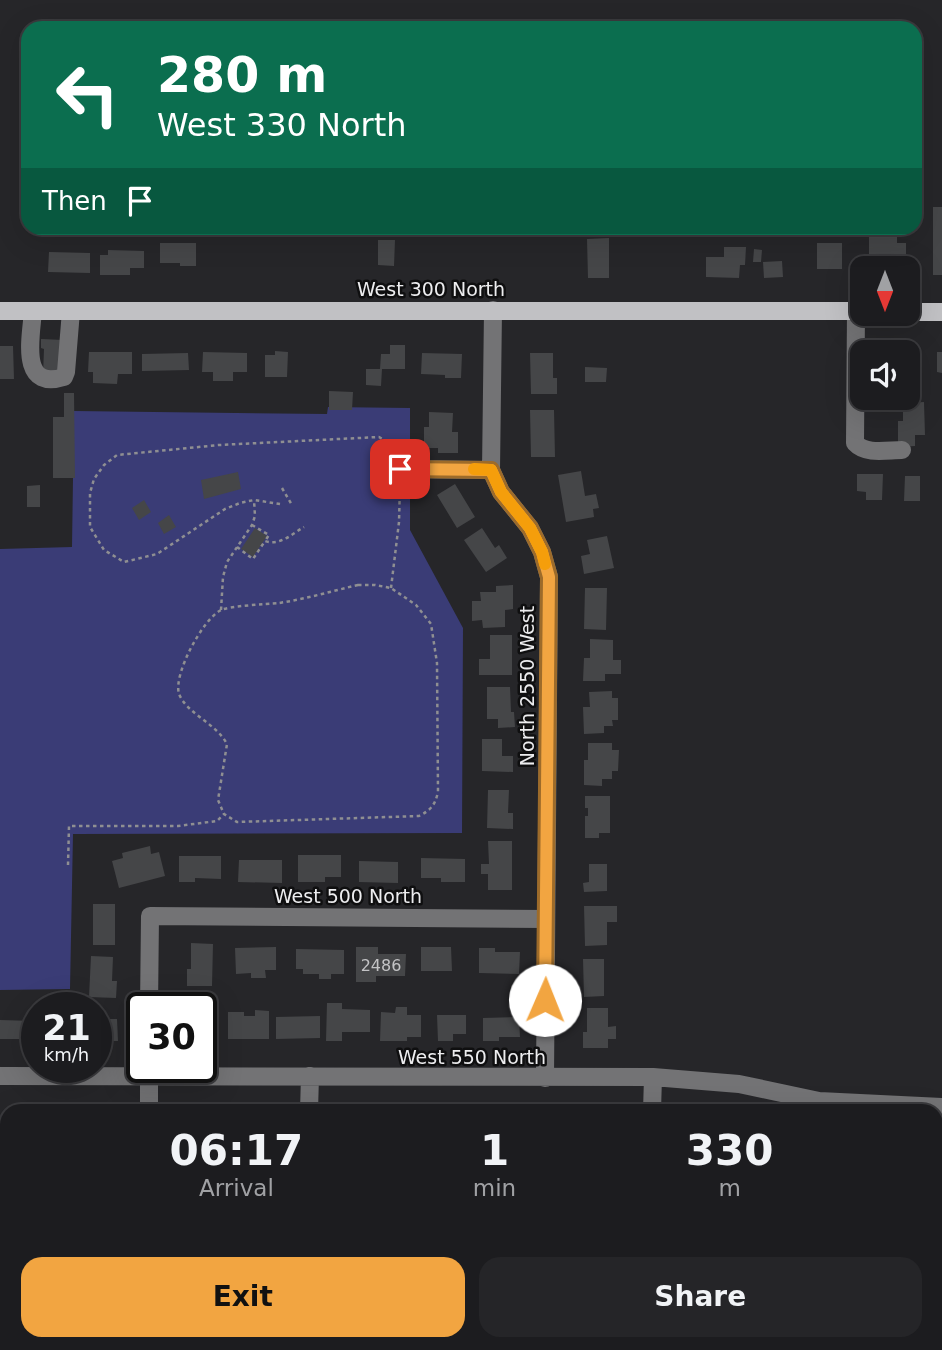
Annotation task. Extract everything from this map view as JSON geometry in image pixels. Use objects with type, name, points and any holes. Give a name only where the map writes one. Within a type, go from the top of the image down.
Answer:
[{"type":"main road","name":"West 300 North","points":[[0,311],[850,312]]},
{"type":"main road","points":[[920,312],[942,312]]},
{"type":"street","name":"North 2550 West","points":[[493,310],[491,470],[501,492],[530,528],[542,552],[549,577],[545,1078]]},
{"type":"street","points":[[33,311],[33,367],[36,375],[58,379],[64,377],[66,372],[71,311]]},
{"type":"street","points":[[859,326],[855,443],[860,449],[868,451],[902,450]]},
{"type":"street","points":[[400,469],[491,470]]},
{"type":"street","name":"West 500 North","points":[[149,992],[150,916],[546,919]]},
{"type":"street","name":"West 550 North","points":[[0,1076],[126,1072]]},
{"type":"street","name":"West 550 North","points":[[217,1073],[653,1077],[739,1084],[833,1104]]},
{"type":"street","points":[[309,1104],[310,1076]]},
{"type":"street","points":[[652,1104],[653,1077]]},
{"type":"street","points":[[149,1083],[149,1104]]},
{"type":"path","points":[[280,504],[254,500],[240,503],[225,509],[157,554],[124,562],[104,550],[90,527],[90,493],[94,479],[104,465],[117,455],[219,444],[379,437],[392,444],[400,469],[399,522],[391,588]]},
{"type":"path","points":[[282,488],[292,505]]},
{"type":"path","points":[[221,610],[226,562],[253,525],[254,500]]},
{"type":"path","points":[[237,547],[253,559],[269,535],[253,525]]},
{"type":"path","points":[[265,541],[279,543],[304,527]]},
{"type":"path","points":[[358,585],[391,588],[416,605],[431,624],[438,663],[438,792],[430,811],[419,816],[406,817],[237,822],[224,814],[218,800],[226,744],[214,727],[187,706],[180,694],[178,681],[183,663],[206,624],[221,610],[281,602],[358,585]]},
{"type":"path","points":[[68,865],[69,826],[178,826],[217,821],[224,814]]},
{"type":"shaded area","points":[[328,407],[410,408],[410,530],[463,628],[462,833],[73,834],[70,989],[0,990],[0,549],[72,547],[74,411],[327,414]]},
{"type":"building","points":[[933,207],[942,207],[942,275],[933,275]]},
{"type":"building","points":[[869,236],[897,236],[897,243],[906,243],[906,256],[869,256]]},
{"type":"building","points":[[609,238],[609,278],[588,278],[587,239]]},
{"type":"building","points":[[378,240],[395,240],[394,266],[378,265]]},
{"type":"building","points":[[160,243],[196,243],[196,266],[160,263]]},
{"type":"building","points":[[817,243],[842,243],[842,269],[817,269]]},
{"type":"building","points":[[724,247],[746,247],[745,265],[740,265],[739,278],[706,277],[706,257],[724,257]]},
{"type":"building","points":[[754,249],[762,250],[761,262],[753,262]]},
{"type":"building","points":[[108,250],[144,251],[144,268],[130,268],[130,275],[100,275],[100,255],[108,255]]},
{"type":"building","points":[[49,252],[90,253],[90,273],[48,272]]},
{"type":"building","points":[[782,261],[783,277],[764,278],[763,262]]},
{"type":"building","points":[[41,339],[63,340],[63,375],[43,375],[44,349],[41,348]]},
{"type":"building","points":[[390,345],[405,345],[405,369],[380,369],[381,354],[390,354]]},
{"type":"building","points":[[0,346],[13,346],[14,379],[0,379]]},
{"type":"building","points":[[275,351],[288,352],[287,377],[265,377],[265,355],[275,355]]},
{"type":"building","points":[[89,352],[132,352],[132,374],[118,374],[117,384],[93,383],[93,372],[88,372]]},
{"type":"building","points":[[203,352],[247,353],[247,372],[233,372],[233,381],[213,381],[213,372],[202,372]]},
{"type":"building","points":[[937,352],[942,352],[942,373],[937,372]]},
{"type":"building","points":[[188,353],[189,370],[142,371],[142,354]]},
{"type":"building","points":[[422,353],[462,354],[461,378],[421,374]]},
{"type":"building","points":[[530,353],[553,353],[553,378],[557,378],[557,394],[531,394]]},
{"type":"building","points":[[585,367],[607,368],[606,382],[585,382]]},
{"type":"building","points":[[366,369],[382,369],[381,386],[366,385]]},
{"type":"building","points":[[329,391],[353,392],[352,410],[329,410]]},
{"type":"building","points":[[64,393],[74,393],[75,478],[53,478],[53,417],[64,417]]},
{"type":"building","points":[[920,402],[924,402],[925,435],[915,435],[915,446],[898,447],[898,421],[903,421],[903,410],[920,410]]},
{"type":"building","points":[[530,410],[554,410],[555,457],[531,457]]},
{"type":"building","points":[[429,412],[453,413],[452,432],[458,432],[458,453],[438,453],[438,448],[424,448],[424,427],[429,427]]},
{"type":"building","points":[[581,471],[585,496],[596,494],[599,508],[593,509],[594,517],[566,522],[558,475]]},
{"type":"building","points":[[238,472],[241,489],[204,499],[201,480]]},
{"type":"building","points":[[857,474],[883,474],[882,500],[866,500],[866,492],[857,491]]},
{"type":"building","points":[[905,476],[920,476],[920,501],[904,501]]},
{"type":"building","points":[[455,484],[475,517],[457,528],[437,495]]},
{"type":"building","points":[[40,485],[40,507],[27,507],[27,486]]},
{"type":"building","points":[[144,500],[151,512],[139,520],[132,508]]},
{"type":"building","points":[[169,515],[176,527],[164,534],[158,523]]},
{"type":"building","points":[[255,528],[267,536],[253,557],[241,549]]},
{"type":"building","points":[[482,528],[495,548],[499,545],[507,558],[486,572],[464,540]]},
{"type":"building","points":[[607,536],[614,568],[584,574],[581,556],[590,554],[587,540]]},
{"type":"building","points":[[513,585],[513,609],[505,610],[505,627],[483,628],[482,620],[472,621],[472,601],[481,601],[480,592],[496,592],[496,586]]},
{"type":"building","points":[[585,588],[607,588],[606,630],[584,629]]},
{"type":"building","points":[[490,635],[512,635],[512,675],[479,675],[479,659],[490,659]]},
{"type":"building","points":[[590,639],[613,640],[613,660],[621,660],[621,674],[605,674],[605,681],[583,681],[584,658],[590,658]]},
{"type":"building","points":[[487,687],[510,687],[511,712],[514,712],[515,727],[498,728],[498,719],[487,719]]},
{"type":"building","points":[[612,691],[612,698],[618,698],[618,720],[612,720],[613,726],[604,726],[604,733],[584,734],[583,707],[590,707],[589,692]]},
{"type":"building","points":[[482,739],[502,739],[502,756],[513,756],[513,772],[482,771]]},
{"type":"building","points":[[588,743],[612,743],[612,750],[619,750],[618,771],[612,771],[612,779],[602,779],[602,786],[584,785],[584,760],[588,760]]},
{"type":"building","points":[[488,790],[509,790],[508,813],[513,813],[513,829],[487,828]]},
{"type":"building","points":[[585,796],[610,796],[610,833],[599,833],[599,838],[585,838],[585,816],[588,816],[588,808],[585,808]]},
{"type":"building","points":[[488,841],[512,841],[512,890],[488,890],[488,874],[481,874],[481,864],[489,864]]},
{"type":"building","points":[[150,846],[151,854],[159,852],[165,876],[119,888],[112,861],[123,858],[122,853]]},
{"type":"building","points":[[298,855],[341,855],[341,877],[325,877],[325,882],[298,882]]},
{"type":"building","points":[[179,856],[221,856],[221,879],[195,878],[195,882],[179,882]]},
{"type":"building","points":[[421,858],[465,859],[465,882],[441,882],[441,878],[421,878]]},
{"type":"building","points":[[239,860],[282,860],[282,883],[238,882]]},
{"type":"building","points":[[359,861],[398,862],[398,883],[359,882]]},
{"type":"building","points":[[589,864],[607,864],[607,891],[584,892],[583,883],[589,882]]},
{"type":"building","points":[[93,904],[115,904],[115,945],[93,945]]},
{"type":"building","points":[[584,906],[617,906],[617,922],[607,922],[607,945],[585,946]]},
{"type":"building","points":[[191,943],[213,944],[212,986],[187,986],[187,969],[191,969]]},
{"type":"building","points":[[276,947],[276,970],[265,970],[266,978],[251,978],[251,973],[236,974],[235,948]]},
{"type":"building","points":[[356,947],[378,947],[378,954],[406,954],[405,976],[376,976],[376,982],[356,982]]},
{"type":"building","points":[[421,947],[451,947],[452,971],[421,971]]},
{"type":"building","points":[[479,948],[495,948],[495,952],[520,952],[519,974],[479,973]]},
{"type":"building","points":[[296,949],[344,950],[344,974],[331,974],[331,979],[319,979],[319,974],[303,974],[303,969],[296,969]]},
{"type":"building","points":[[91,956],[113,957],[112,981],[117,981],[116,998],[112,998],[112,992],[89,992]]},
{"type":"building","points":[[583,959],[604,959],[604,996],[584,997]]},
{"type":"building","points":[[327,1003],[342,1003],[342,1009],[370,1010],[370,1032],[342,1032],[342,1041],[326,1041]]},
{"type":"building","points":[[396,1007],[407,1007],[407,1015],[421,1015],[421,1037],[407,1037],[407,1041],[380,1041],[381,1012],[395,1013]]},
{"type":"building","points":[[587,1008],[608,1008],[608,1027],[616,1026],[616,1039],[608,1039],[608,1048],[583,1048],[583,1032],[587,1032]]},
{"type":"building","points":[[217,1009],[219,1009],[217,1043]]},
{"type":"building","points":[[255,1010],[269,1011],[269,1039],[228,1039],[228,1012],[244,1012],[244,1016],[255,1016]]},
{"type":"building","points":[[437,1015],[466,1015],[466,1034],[453,1034],[453,1041],[438,1041]]},
{"type":"building","points":[[320,1016],[320,1038],[276,1039],[276,1017]]},
{"type":"building","points":[[519,1017],[520,1037],[499,1037],[499,1041],[483,1041],[483,1018]]},
{"type":"building","points":[[112,1019],[117,1019],[118,1041],[112,1041]]},
{"type":"building","points":[[0,1020],[21,1021],[21,1039],[0,1039]]},
{"type":"slow traffic","points":[[474,469],[491,470],[501,492],[530,528],[545,564]]},
{"type":"route","points":[[400,469],[491,470],[501,492],[530,528],[542,552],[549,577],[545,1000]]}]
